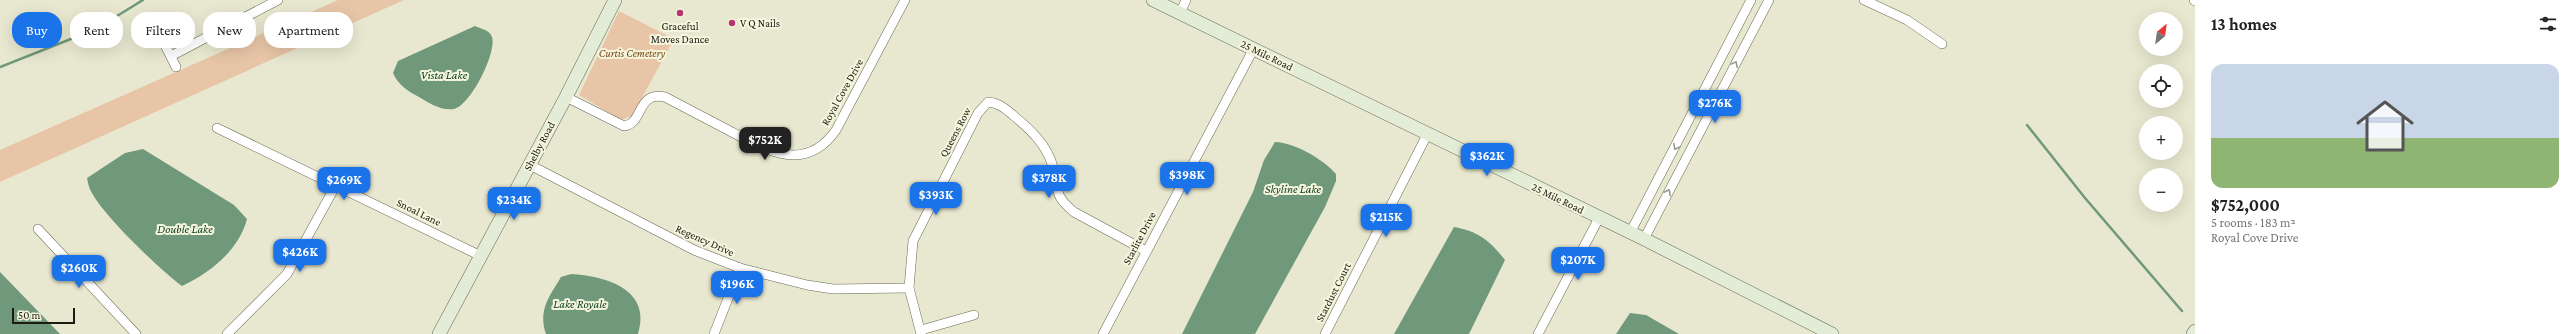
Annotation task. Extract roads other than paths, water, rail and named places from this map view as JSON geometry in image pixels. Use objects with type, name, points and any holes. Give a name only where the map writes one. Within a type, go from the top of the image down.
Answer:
[{"type":"street","points":[[171,56],[232,26],[278,0]]},
{"type":"street","name":"Shelby Road","points":[[439,334],[566,97],[615,0]]},
{"type":"street","name":"Royal Cove Drive","points":[[566,97],[624,126],[633,122],[647,100],[652,97],[665,97],[769,152],[789,155],[809,151],[829,139],[836,130],[905,0]]},
{"type":"street","name":"25 Mile Road","points":[[1153,0],[1630,232],[1826,333]]},
{"type":"street","points":[[1180,14],[1186,0]]},
{"type":"street","points":[[1630,232],[1646,204],[1751,0]]},
{"type":"street","points":[[1644,239],[1769,0]]},
{"type":"street","points":[[1864,0],[1907,20],[1942,44]]},
{"type":"street","points":[[167,48],[176,67]]},
{"type":"street","name":"Starlite Drive","points":[[1103,334],[1254,48]]},
{"type":"street","points":[[1701,98],[1714,104]]},
{"type":"street","name":"Queens Row","points":[[921,332],[909,288],[910,257],[920,225],[982,107],[988,102],[1002,106],[1039,139],[1054,168],[1056,189],[1066,206],[1146,251]]},
{"type":"street","name":"Snoal Lane","points":[[217,128],[481,256]]},
{"type":"street","name":"Stardust Court","points":[[1324,334],[1428,133]]},
{"type":"street","name":"Regency Drive","points":[[530,165],[694,250],[740,268],[807,286],[833,289],[909,288]]},
{"type":"street","points":[[227,334],[287,274],[336,185]]},
{"type":"street","points":[[1646,204],[1658,211]]},
{"type":"street","points":[[1538,334],[1599,218]]},
{"type":"street","points":[[38,229],[136,334]]},
{"type":"street","points":[[714,334],[740,268]]},
{"type":"street","points":[[921,332],[974,315]]},
{"type":"water","name":"Vista Lake","points":[[475,26],[491,34],[492,45],[490,55],[481,78],[467,99],[460,106],[454,109],[444,109],[435,106],[407,90],[395,77],[393,73],[398,61]]},
{"type":"water","name":"Skyline Lake","points":[[1275,142],[1291,145],[1308,153],[1324,163],[1336,174],[1336,181],[1325,207],[1255,334],[1182,334],[1253,192],[1264,160]]},
{"type":"water","name":"Double Lake","points":[[143,149],[234,205],[247,219],[237,241],[222,259],[193,281],[182,286],[147,256],[120,228],[98,203],[89,186],[87,178],[125,153]]},
{"type":"water","points":[[1454,227],[1477,234],[1489,242],[1505,260],[1469,334],[1394,334]]},
{"type":"water","points":[[0,272],[60,334],[0,334]]},
{"type":"water","name":"Lake Royale","points":[[571,274],[585,275],[612,282],[623,288],[632,296],[638,306],[641,319],[638,334],[546,334],[543,318],[546,304],[561,277]]},
{"type":"water","points":[[1630,313],[1646,315],[1679,334],[1616,334]]},
{"type":"waterway","points":[[0,67],[96,29],[143,0]]},
{"type":"waterway","points":[[2027,125],[2085,198],[2182,311]]},
{"type":"place","name":"Graceful Moves Dance","points":[[680,13]]},
{"type":"place","name":"V Q Nails","points":[[732,23]]},
{"type":"park label","name":"Curtis Cemetery","points":[[632,53]]}]
